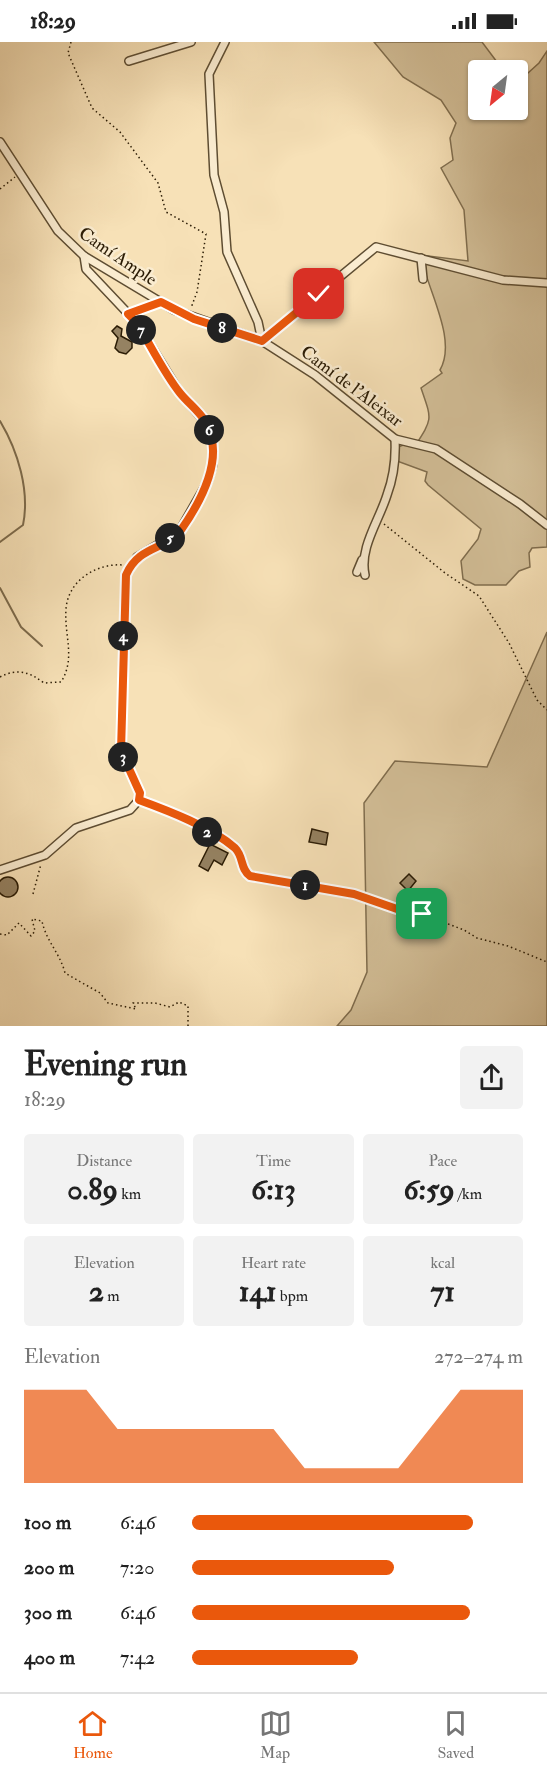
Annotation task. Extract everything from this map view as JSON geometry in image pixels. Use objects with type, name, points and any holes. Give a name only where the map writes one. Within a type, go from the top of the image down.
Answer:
[{"type":"street","points":[[129,61],[191,42]]},
{"type":"street","points":[[225,42],[209,74],[214,175],[224,212],[227,252],[258,322],[262,341],[375,247],[503,280],[547,283]]},
{"type":"street","name":"Camí Ample","points":[[0,142],[58,231],[84,256],[194,319],[262,341]]},
{"type":"street","points":[[0,870],[45,855],[75,828],[130,810],[139,800],[140,793],[121,751],[124,584],[129,568],[137,557],[179,532],[208,481],[213,453],[213,441],[206,423],[180,393],[137,323],[86,269],[84,256]]},
{"type":"street","points":[[421,258],[423,279]]},
{"type":"street","name":"Camí de l'Aleixar","points":[[262,341],[315,375],[395,440],[436,449],[520,504],[547,525]]},
{"type":"street","points":[[361,573],[362,560],[396,461],[395,440]]},
{"type":"path","points":[[70,42],[68,53],[92,108],[120,132],[158,183],[166,212],[206,234],[196,292],[189,315]]},
{"type":"path","points":[[0,189],[20,173]]},
{"type":"path","points":[[128,314],[161,302]]},
{"type":"path","points":[[379,516],[382,523],[479,596],[509,643],[537,700],[547,710]]},
{"type":"path","points":[[0,677],[19,671],[34,675],[44,684],[61,682],[68,672],[70,658],[66,609],[68,600],[82,578],[95,568],[107,564],[123,565],[129,568]]},
{"type":"path","points":[[139,800],[180,816],[231,845],[241,854],[244,872],[250,876],[354,894],[397,909],[422,914],[464,930],[477,938],[508,946],[547,962]]},
{"type":"path","points":[[33,894],[38,870],[45,855]]},
{"type":"path","points":[[0,934],[7,935],[19,923],[31,936],[35,931],[32,919],[36,918],[42,921],[46,938],[61,957],[65,973],[100,993],[108,1003],[136,1009],[133,1003],[155,1003],[170,1007],[179,1002],[188,1006],[188,1026]]},
{"type":"shaded area","points":[[374,42],[482,42],[496,60],[468,60],[468,120],[528,120],[528,73],[539,63],[547,51],[547,547],[532,548],[529,553],[530,567],[519,571],[506,585],[475,585],[463,579],[461,561],[478,539],[481,529],[428,485],[425,481],[427,472],[397,461],[398,447],[406,444],[415,446],[428,424],[429,413],[421,388],[442,373],[440,370],[445,358],[443,329],[421,255],[468,261],[464,210],[441,168],[453,160],[450,138],[456,123],[441,100],[403,77]]},
{"type":"shaded area","points":[[547,632],[547,1026],[337,1026],[351,1010],[367,972],[364,803],[395,761],[487,767]]},
{"type":"building","points":[[117,326],[122,329],[121,336],[132,342],[132,348],[126,354],[115,348],[118,338],[112,331]]},
{"type":"building","points":[[312,829],[328,833],[326,845],[309,842]]},
{"type":"building","points":[[210,844],[228,853],[222,865],[214,860],[208,871],[199,866]]},
{"type":"building","points":[[409,874],[416,881],[408,891],[400,883]]},
{"type":"building","points":[[4,878],[12,878],[17,883],[17,891],[12,896],[4,896],[-1,891],[-1,883]]},
{"type":"waterway","points":[[0,421],[17,458],[25,499],[23,525],[0,542]]},
{"type":"waterway","points":[[0,588],[21,627],[42,646]]},
{"type":"route","points":[[319,294],[262,341],[194,319],[161,302],[128,314],[137,323],[180,393],[195,407],[206,423],[213,441],[213,464],[208,481],[179,532],[137,557],[126,575],[121,751],[140,793],[139,800],[180,816],[231,845],[241,854],[244,872],[250,876],[354,894],[382,905],[422,914]]}]
